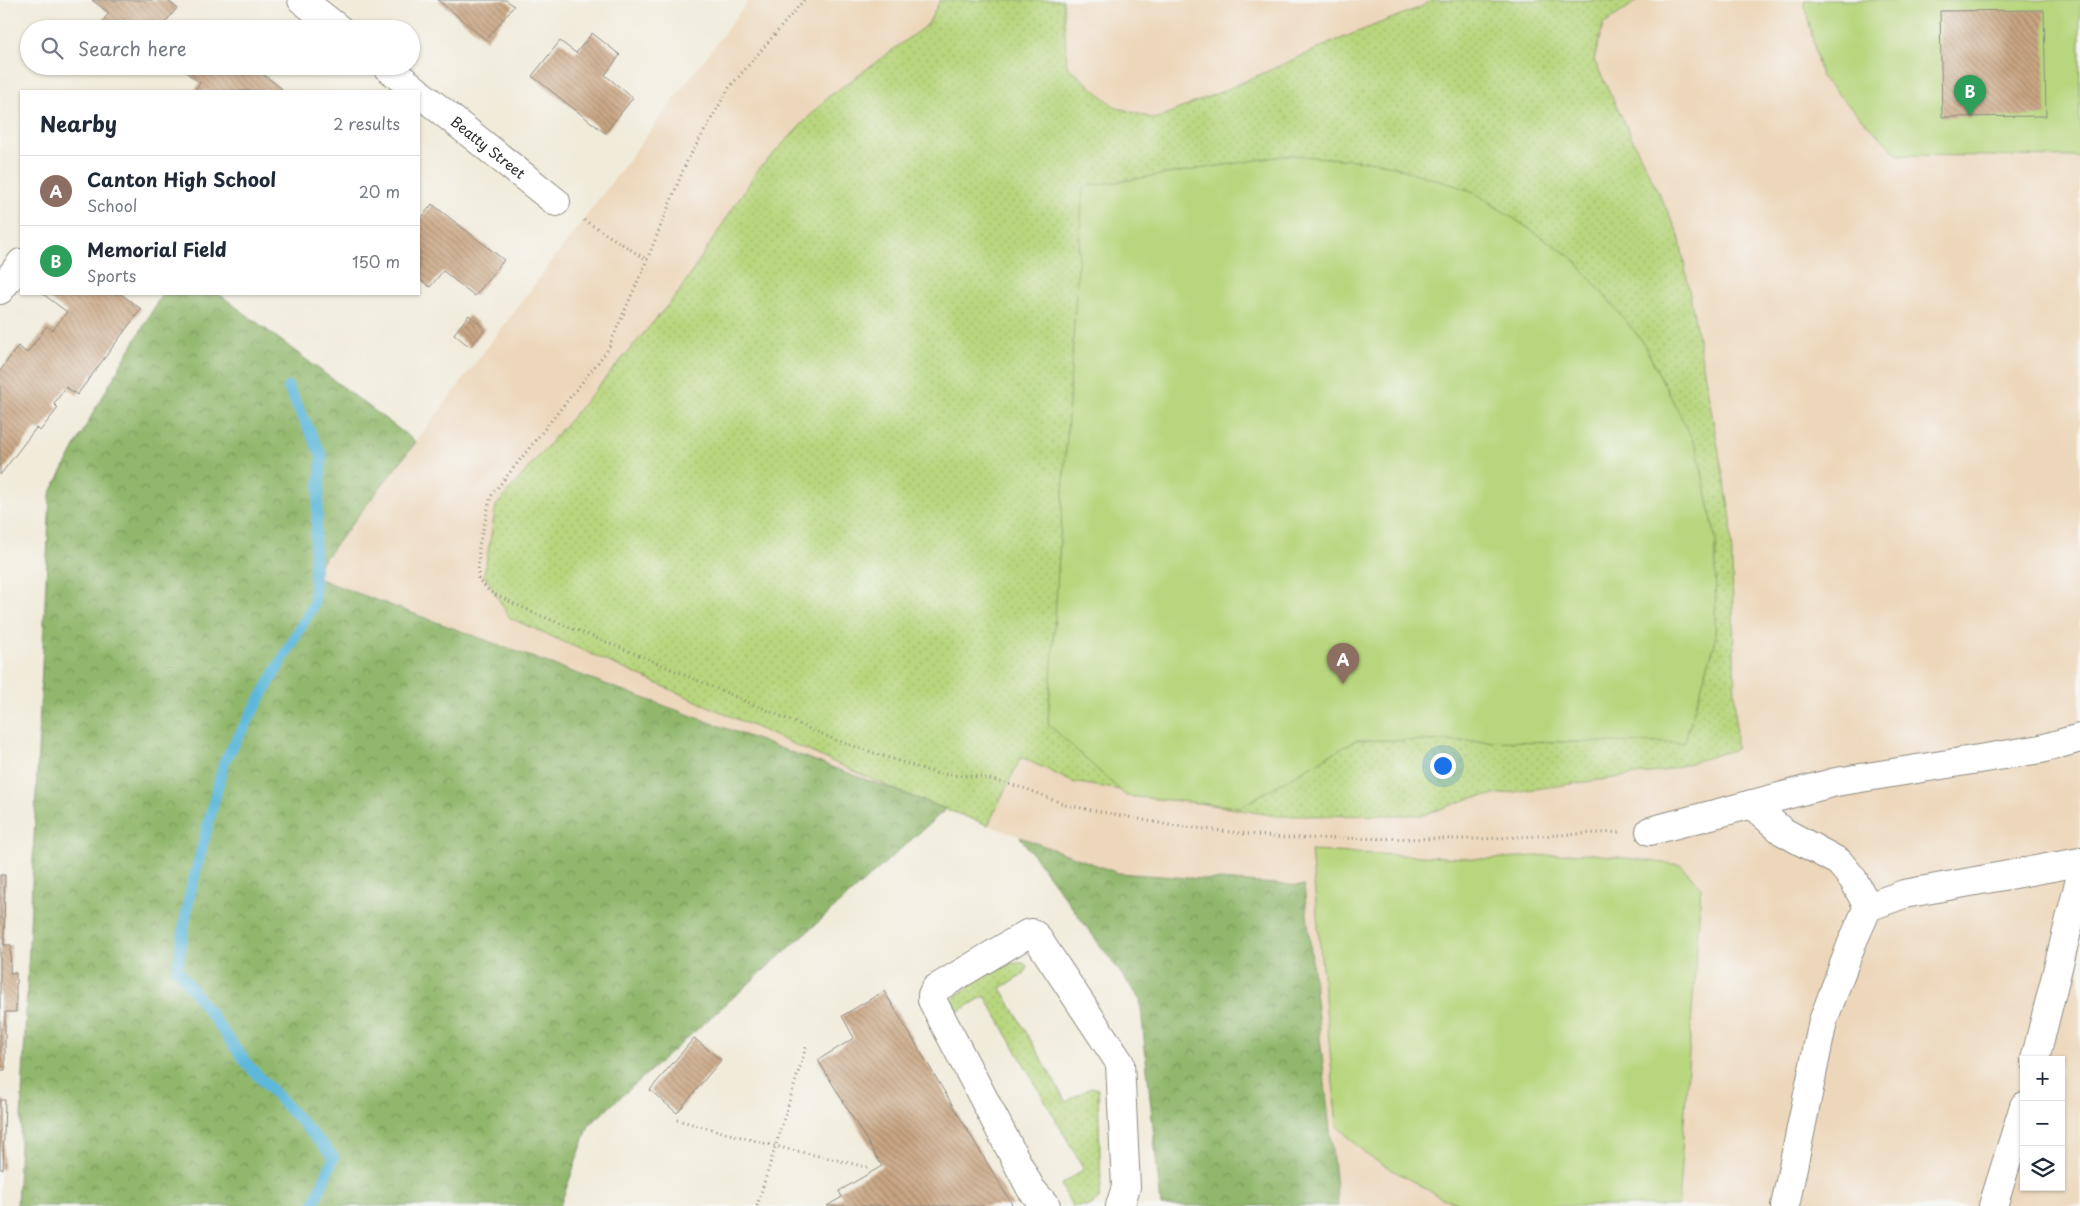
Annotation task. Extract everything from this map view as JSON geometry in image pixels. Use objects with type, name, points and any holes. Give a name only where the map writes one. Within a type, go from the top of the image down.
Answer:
[{"type":"street","name":"Beatty Street","points":[[397,75],[416,90]]},
{"type":"street","name":"Beatty Street","points":[[420,94],[556,202]]},
{"type":"street","points":[[0,290],[20,264]]},
{"type":"street","points":[[1650,831],[1836,782],[2041,749],[2080,738]]},
{"type":"street","points":[[1751,804],[1782,831],[1839,862],[1853,880],[1868,907]]},
{"type":"street","points":[[1785,1206],[1823,1021],[1852,943],[1868,907],[1904,894],[2080,862]]},
{"type":"street","points":[[2036,1056],[2080,878]]},
{"type":"street","points":[[1046,1206],[1031,1189],[932,1000],[935,989],[1026,934],[1032,933],[1036,936],[1120,1063],[1126,1186],[1120,1206]]},
{"type":"street","points":[[1993,1206],[2020,1119]]},
{"type":"path","points":[[804,0],[729,88],[686,163],[647,260],[607,351],[492,496],[479,546],[478,571],[478,579],[490,592],[534,613],[641,656],[838,742],[938,774],[981,778],[1027,789],[1066,805],[1169,825],[1284,838],[1478,839],[1650,831]]},
{"type":"path","points":[[556,202],[647,260]]},
{"type":"path","points":[[756,1206],[807,1044]]},
{"type":"path","points":[[677,1120],[775,1146],[871,1168]]},
{"type":"shaded area","points":[[749,0],[2080,0],[2080,1206],[1338,1206],[1304,886],[1118,873],[311,575],[416,442]]},
{"type":"green space","points":[[940,0],[1063,0],[1067,66],[1115,107],[1155,119],[1335,41],[1423,6],[1431,0],[1638,0],[1603,25],[1594,60],[1679,235],[1731,518],[1736,749],[1664,771],[1471,798],[1424,815],[1277,816],[1072,782],[1021,757],[988,825],[903,793],[510,618],[484,575],[496,506],[679,292],[757,171],[827,98],[928,24]]},
{"type":"green space","points":[[1804,0],[2080,0],[2080,157],[1898,155],[1821,77]]},
{"type":"green space","points":[[1289,155],[1379,162],[1472,191],[1572,257],[1641,339],[1697,448],[1716,540],[1715,643],[1684,743],[1356,740],[1240,807],[1126,796],[1048,724],[1083,187]]},
{"type":"green space","points":[[161,295],[220,295],[416,442],[311,576],[946,809],[589,1125],[560,1206],[17,1206],[50,494],[94,411]]},
{"type":"green space","points":[[1020,837],[1118,873],[1304,886],[1338,1206],[1161,1206],[1140,999]]},
{"type":"green space","points":[[1311,851],[1488,859],[1585,853],[1681,865],[1701,887],[1678,1206],[1466,1206],[1442,1198],[1368,1156],[1337,1126]]},
{"type":"green space","points":[[1024,963],[1027,969],[1023,975],[1001,988],[1066,1102],[1091,1087],[1098,1089],[1101,1185],[1099,1199],[1090,1206],[1072,1206],[1061,1185],[1084,1169],[985,996],[959,1011],[952,1007],[952,1000],[978,980],[1002,965]]},
{"type":"building","points":[[92,0],[167,0],[177,8],[167,20],[103,20],[109,13]]},
{"type":"building","points":[[438,0],[506,0],[514,6],[486,40]]},
{"type":"building","points":[[2044,10],[2046,116],[1942,117],[1940,11]]},
{"type":"building","points":[[592,33],[620,55],[605,75],[633,98],[605,133],[532,76],[560,41],[576,53]]},
{"type":"building","points":[[190,75],[264,75],[282,89],[195,90],[200,83]]},
{"type":"building","points":[[432,204],[504,260],[475,296],[443,271],[430,287],[420,280],[420,220]]},
{"type":"building","points":[[44,295],[122,295],[141,309],[77,395],[66,387],[54,404],[58,408],[40,431],[36,428],[0,475],[0,371],[18,346],[27,353],[47,326],[53,330],[67,312]]},
{"type":"building","points":[[469,315],[485,329],[470,347],[454,334]]},
{"type":"building","points":[[0,875],[5,875],[4,945],[11,945],[10,973],[16,973],[16,1012],[5,1012],[5,1070],[0,1070]]},
{"type":"building","points":[[884,991],[1013,1206],[827,1206],[842,1197],[839,1191],[882,1166],[818,1060],[854,1038],[842,1016]]},
{"type":"building","points":[[694,1038],[721,1060],[677,1113],[650,1090]]},
{"type":"building","points":[[0,1100],[5,1100],[3,1169],[0,1169]]},
{"type":"waterway","points":[[288,387],[322,456],[315,542],[314,604],[224,762],[189,898],[177,969],[248,1065],[334,1157],[313,1206]]},
{"type":"place","name":"Memorial Field","points":[[1970,116]]},
{"type":"place","name":"Canton High School","points":[[1343,684]]}]
